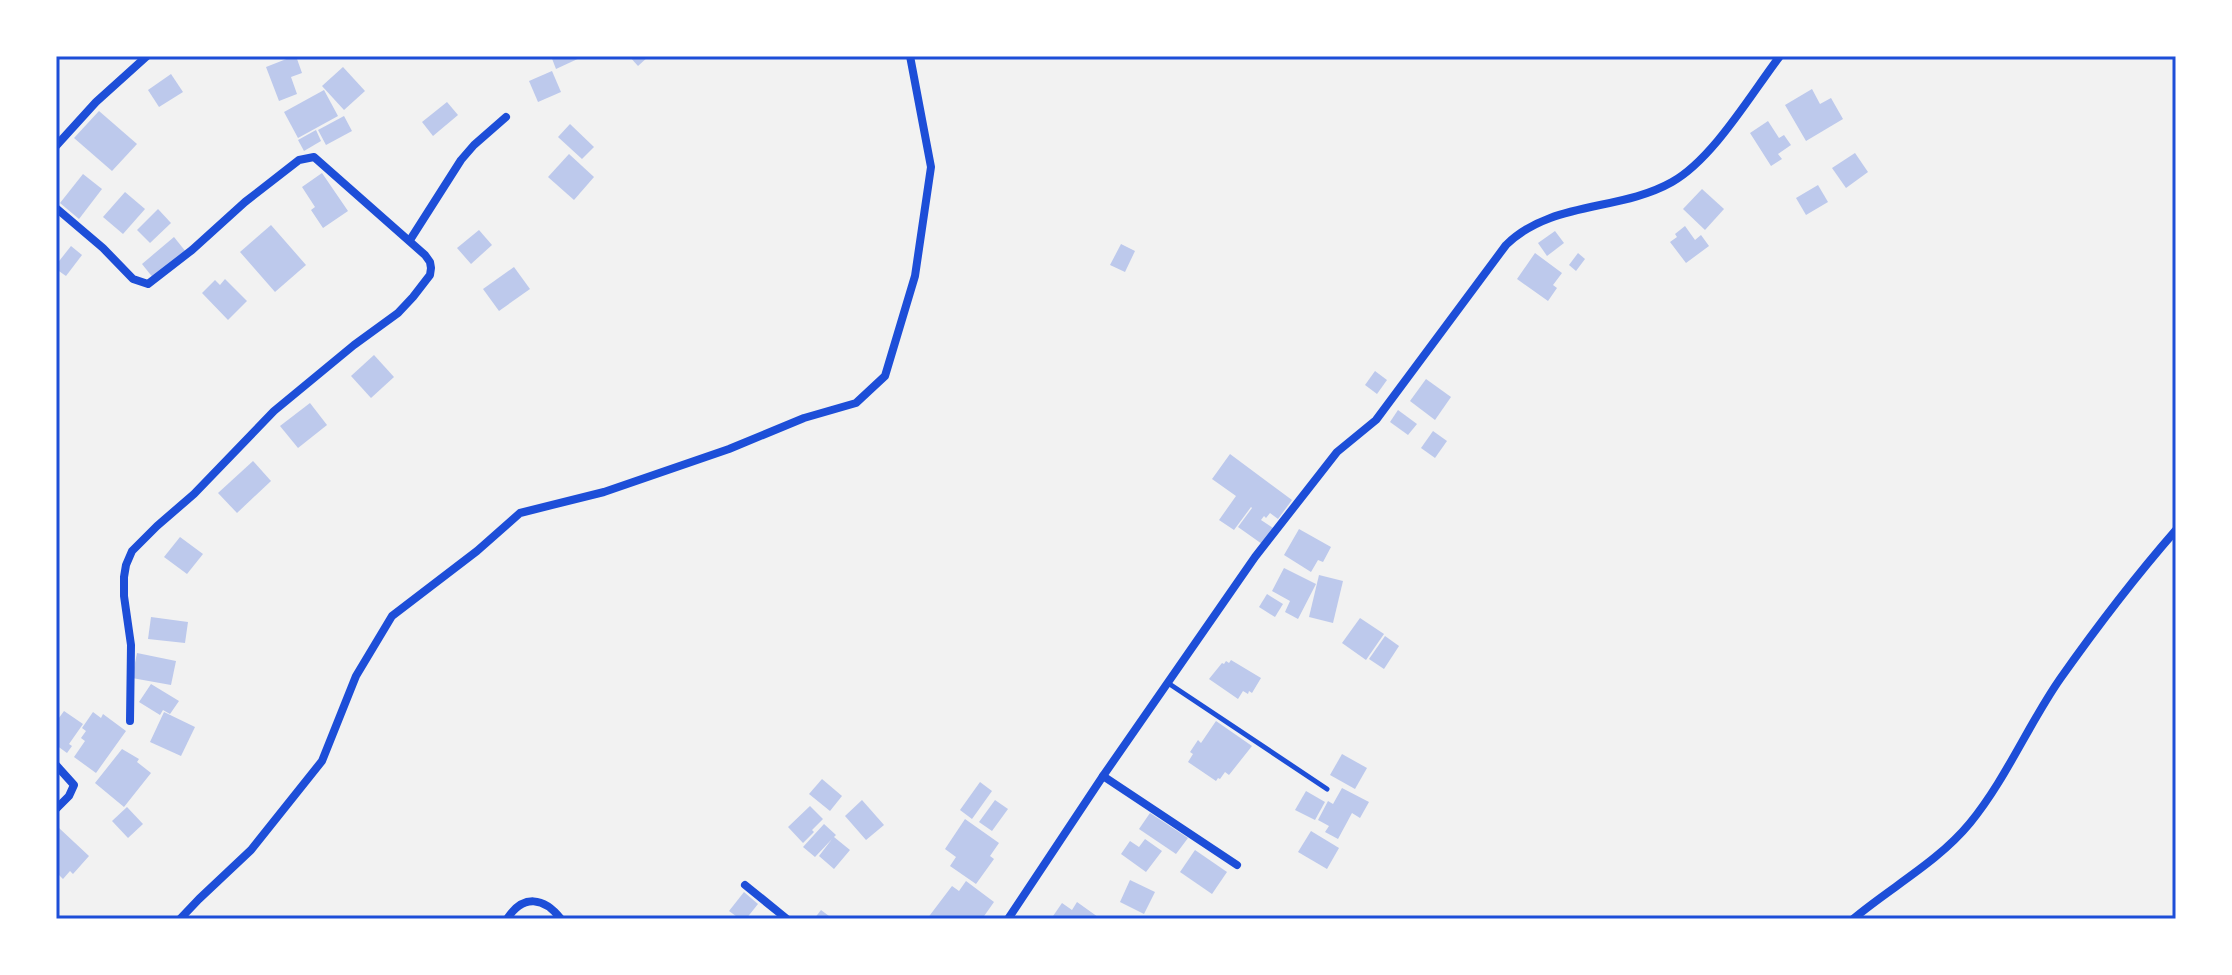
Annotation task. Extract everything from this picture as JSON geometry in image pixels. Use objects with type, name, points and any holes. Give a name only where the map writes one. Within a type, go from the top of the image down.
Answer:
[{"type":"street","points":[[56,146],[96,102],[147,56]]},
{"type":"street","points":[[180,919],[251,850],[322,761],[356,676],[392,616],[477,551],[520,513],[604,492],[729,449],[804,418],[856,403],[885,376],[915,276],[931,167],[910,56]]},
{"type":"street","points":[[1008,919],[1255,557],[1337,452],[1376,420],[1506,245],[1520,232],[1550,217],[1648,193],[1675,181],[1702,159],[1780,56]]},
{"type":"street","points":[[410,240],[461,160],[506,117]]},
{"type":"street","points":[[56,208],[103,248],[133,279],[148,284],[245,202],[299,160],[310,157],[410,240],[425,255],[431,268],[425,284],[398,313],[274,411],[194,494],[132,551],[124,577],[131,645],[130,721]]},
{"type":"street","points":[[1853,919],[1933,858],[1970,823],[2060,680],[2151,558],[2176,530]]},
{"type":"street","points":[[56,765],[74,785],[69,796],[56,809]]},
{"type":"street","points":[[1103,776],[1237,865]]},
{"type":"street","points":[[745,885],[787,919]]},
{"type":"street","points":[[507,919],[514,908],[536,901],[543,903],[561,919]]},
{"type":"lane","points":[[1167,683],[1327,789]]},
{"type":"building","points":[[294,56],[302,73],[291,77],[297,94],[279,101],[266,67]]},
{"type":"building","points":[[551,56],[584,56],[556,69]]},
{"type":"building","points":[[629,56],[649,56],[638,66]]},
{"type":"building","points":[[343,67],[365,91],[344,110],[322,86]]},
{"type":"building","points":[[552,71],[561,92],[538,102],[529,81]]},
{"type":"building","points":[[171,74],[183,92],[159,107],[148,90]]},
{"type":"building","points":[[1812,89],[1820,104],[1831,98],[1843,119],[1806,141],[1785,105]]},
{"type":"building","points":[[324,90],[338,116],[298,138],[284,112]]},
{"type":"building","points":[[447,102],[458,115],[433,136],[422,122]]},
{"type":"building","points":[[99,111],[137,144],[112,171],[74,138]]},
{"type":"building","points":[[344,116],[352,131],[326,145],[318,130]]},
{"type":"building","points":[[1768,121],[1779,138],[1784,135],[1791,145],[1778,154],[1782,159],[1771,166],[1750,133]]},
{"type":"building","points":[[570,124],[594,147],[582,159],[558,137]]},
{"type":"building","points":[[316,130],[321,141],[304,151],[298,140]]},
{"type":"building","points":[[1855,153],[1868,172],[1846,188],[1832,168]]},
{"type":"building","points":[[569,154],[594,177],[574,200],[548,177]]},
{"type":"building","points":[[322,173],[348,211],[323,228],[311,210],[315,207],[302,187]]},
{"type":"building","points":[[83,174],[102,189],[79,219],[60,203]]},
{"type":"building","points":[[1818,185],[1828,202],[1806,215],[1796,198]]},
{"type":"building","points":[[1702,189],[1724,209],[1705,230],[1683,209]]},
{"type":"building","points":[[125,192],[145,209],[123,234],[103,217]]},
{"type":"building","points":[[158,209],[171,223],[150,243],[137,230]]},
{"type":"building","points":[[271,225],[306,265],[275,292],[240,252]]},
{"type":"building","points":[[1685,226],[1695,240],[1701,235],[1709,246],[1686,263],[1670,242]]},
{"type":"building","points":[[479,230],[492,245],[471,264],[457,248]]},
{"type":"building","points":[[1555,231],[1564,243],[1547,256],[1538,243]]},
{"type":"building","points":[[174,237],[186,252],[154,279],[142,264]]},
{"type":"building","points":[[1121,244],[1135,251],[1125,272],[1110,265]]},
{"type":"building","points":[[71,246],[82,255],[66,276],[56,269],[56,265]]},
{"type":"building","points":[[1535,253],[1562,273],[1553,285],[1557,288],[1548,301],[1517,279]]},
{"type":"building","points":[[1578,253],[1585,259],[1576,271],[1569,265]]},
{"type":"building","points":[[514,267],[530,289],[499,311],[483,289]]},
{"type":"building","points":[[225,279],[247,301],[228,320],[202,293],[215,280],[220,285]]},
{"type":"building","points":[[374,355],[394,377],[371,398],[351,376]]},
{"type":"building","points":[[1375,371],[1387,380],[1377,394],[1365,385]]},
{"type":"building","points":[[1426,379],[1451,397],[1435,420],[1410,401]]},
{"type":"building","points":[[310,403],[327,425],[298,448],[280,426]]},
{"type":"building","points":[[1398,410],[1417,424],[1408,435],[1390,422]]},
{"type":"building","points":[[1433,431],[1447,441],[1435,458],[1421,448]]},
{"type":"building","points":[[1230,454],[1292,500],[1278,519],[1270,513],[1261,520],[1273,528],[1262,544],[1238,527],[1251,507],[1234,530],[1219,520],[1236,496],[1212,479]]},
{"type":"building","points":[[253,461],[271,481],[237,513],[218,493]]},
{"type":"building","points":[[1299,529],[1331,547],[1323,562],[1318,560],[1311,572],[1284,555]]},
{"type":"building","points":[[180,537],[203,554],[187,574],[164,557]]},
{"type":"building","points":[[1284,568],[1316,584],[1298,619],[1285,612],[1290,601],[1272,591]]},
{"type":"building","points":[[1319,575],[1343,581],[1333,623],[1309,617]]},
{"type":"building","points":[[1267,594],[1283,604],[1275,617],[1259,607]]},
{"type":"building","points":[[151,617],[188,622],[185,643],[148,639]]},
{"type":"building","points":[[1360,618],[1384,634],[1366,660],[1342,643]]},
{"type":"building","points":[[1385,636],[1399,646],[1384,669],[1369,659]]},
{"type":"building","points":[[137,653],[176,661],[171,685],[132,678]]},
{"type":"building","points":[[1231,660],[1261,678],[1252,693],[1243,691],[1238,699],[1209,679],[1222,663]]},
{"type":"building","points":[[151,684],[179,701],[170,714],[163,710],[160,715],[139,702]]},
{"type":"building","points":[[64,711],[83,724],[69,744],[72,746],[67,753],[56,745],[56,722]]},
{"type":"building","points":[[93,712],[101,718],[103,714],[126,731],[96,773],[74,757],[85,741],[81,738],[86,731],[82,728]]},
{"type":"building","points":[[164,712],[195,727],[181,756],[150,742]]},
{"type":"building","points":[[1216,721],[1252,746],[1229,775],[1225,772],[1216,781],[1188,762],[1198,740],[1201,743]]},
{"type":"building","points":[[122,749],[139,759],[137,762],[151,773],[124,807],[95,783]]},
{"type":"building","points":[[1342,754],[1367,768],[1355,789],[1330,775]]},
{"type":"building","points":[[822,779],[842,796],[830,811],[809,794]]},
{"type":"building","points":[[980,782],[992,791],[972,819],[960,810]]},
{"type":"building","points":[[1342,788],[1369,802],[1360,818],[1352,813],[1338,839],[1325,832],[1329,826],[1318,820],[1328,801],[1333,804]]},
{"type":"building","points":[[1306,791],[1325,802],[1315,820],[1295,810]]},
{"type":"building","points":[[862,800],[884,825],[866,840],[845,816]]},
{"type":"building","points":[[995,800],[1008,809],[992,831],[979,822]]},
{"type":"building","points":[[810,806],[823,819],[803,843],[788,827]]},
{"type":"building","points":[[127,807],[143,824],[128,838],[112,821]]},
{"type":"building","points":[[1150,813],[1188,838],[1176,854],[1139,829]]},
{"type":"building","points":[[965,819],[999,843],[990,856],[994,859],[976,884],[950,866],[956,857],[945,849]]},
{"type":"building","points":[[824,824],[850,850],[834,869],[819,856],[832,839],[815,857],[803,847]]},
{"type":"building","points":[[59,828],[89,856],[73,874],[70,871],[63,879],[56,872],[56,831]]},
{"type":"building","points":[[1311,831],[1339,848],[1327,869],[1298,852]]},
{"type":"building","points":[[1145,839],[1162,851],[1146,872],[1121,854],[1130,841],[1139,847]]},
{"type":"building","points":[[1195,850],[1227,872],[1212,894],[1180,872]]},
{"type":"building","points":[[1130,880],[1155,892],[1144,914],[1120,902]]},
{"type":"building","points":[[966,881],[994,902],[982,919],[927,919],[952,886],[959,891]]},
{"type":"building","points":[[744,892],[758,904],[746,919],[740,919],[729,911]]},
{"type":"building","points":[[1077,902],[1098,917],[1051,919],[1062,903],[1072,910]]},
{"type":"building","points":[[821,910],[833,919],[814,919]]}]
